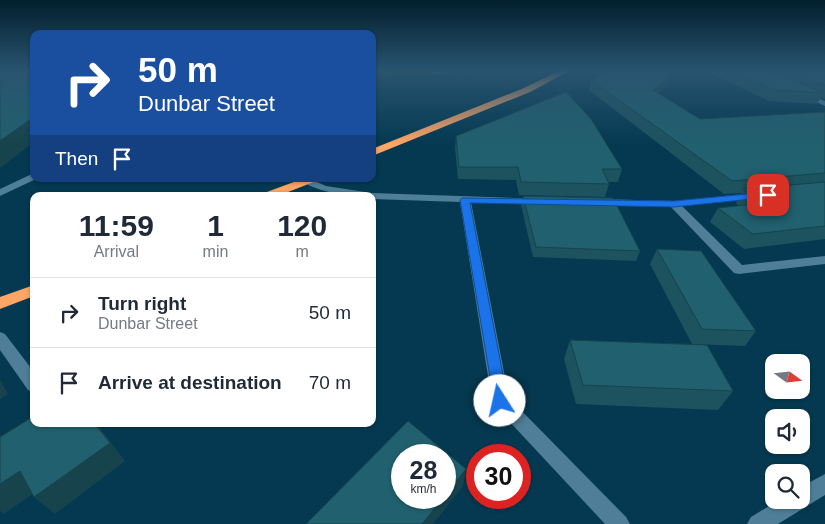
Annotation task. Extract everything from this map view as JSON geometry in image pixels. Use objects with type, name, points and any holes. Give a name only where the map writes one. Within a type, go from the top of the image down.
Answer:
[{"type":"highway","points":[[376,151],[516,94]]},
{"type":"highway","points":[[278,192],[304,182]]},
{"type":"highway","points":[[0,303],[30,292]]},
{"type":"street","points":[[802,94],[825,104]]},
{"type":"street","points":[[0,193],[30,178]]},
{"type":"street","points":[[312,182],[324,190],[340,192]]},
{"type":"street","points":[[589,202],[674,204],[768,195]]},
{"type":"street","points":[[376,196],[551,202]]},
{"type":"street","points":[[465,200],[500,401],[619,524]]},
{"type":"street","points":[[674,204],[739,270],[825,260]]},
{"type":"street","points":[[0,338],[30,380]]},
{"type":"street","points":[[810,493],[825,484]]},
{"type":"street","points":[[758,524],[783,509]]},
{"type":"building","points":[[0,94],[30,94],[30,120],[0,141]]},
{"type":"building","points":[[560,94],[568,94],[591,119],[622,169],[602,169],[609,184],[521,182],[518,167],[459,167],[456,136]]},
{"type":"building","points":[[611,94],[660,94],[700,119],[825,112],[825,173],[732,181]]},
{"type":"building","points":[[825,182],[825,226],[753,234],[718,208],[763,203],[743,189]]},
{"type":"building","points":[[523,196],[613,198],[640,251],[536,247]]},
{"type":"building","points":[[657,249],[701,251],[756,331],[702,329]]},
{"type":"building","points":[[570,340],[707,345],[733,391],[583,385]]},
{"type":"building","points":[[30,418],[30,427],[97,427],[110,443],[34,497],[20,471],[0,484],[0,437]]},
{"type":"building","points":[[408,421],[436,444],[391,444],[391,509],[434,509],[422,524],[306,524]]},
{"type":"building","points":[[456,461],[466,469],[456,481]]},
{"type":"route","points":[[500,401],[465,200],[674,204],[768,195]]}]
